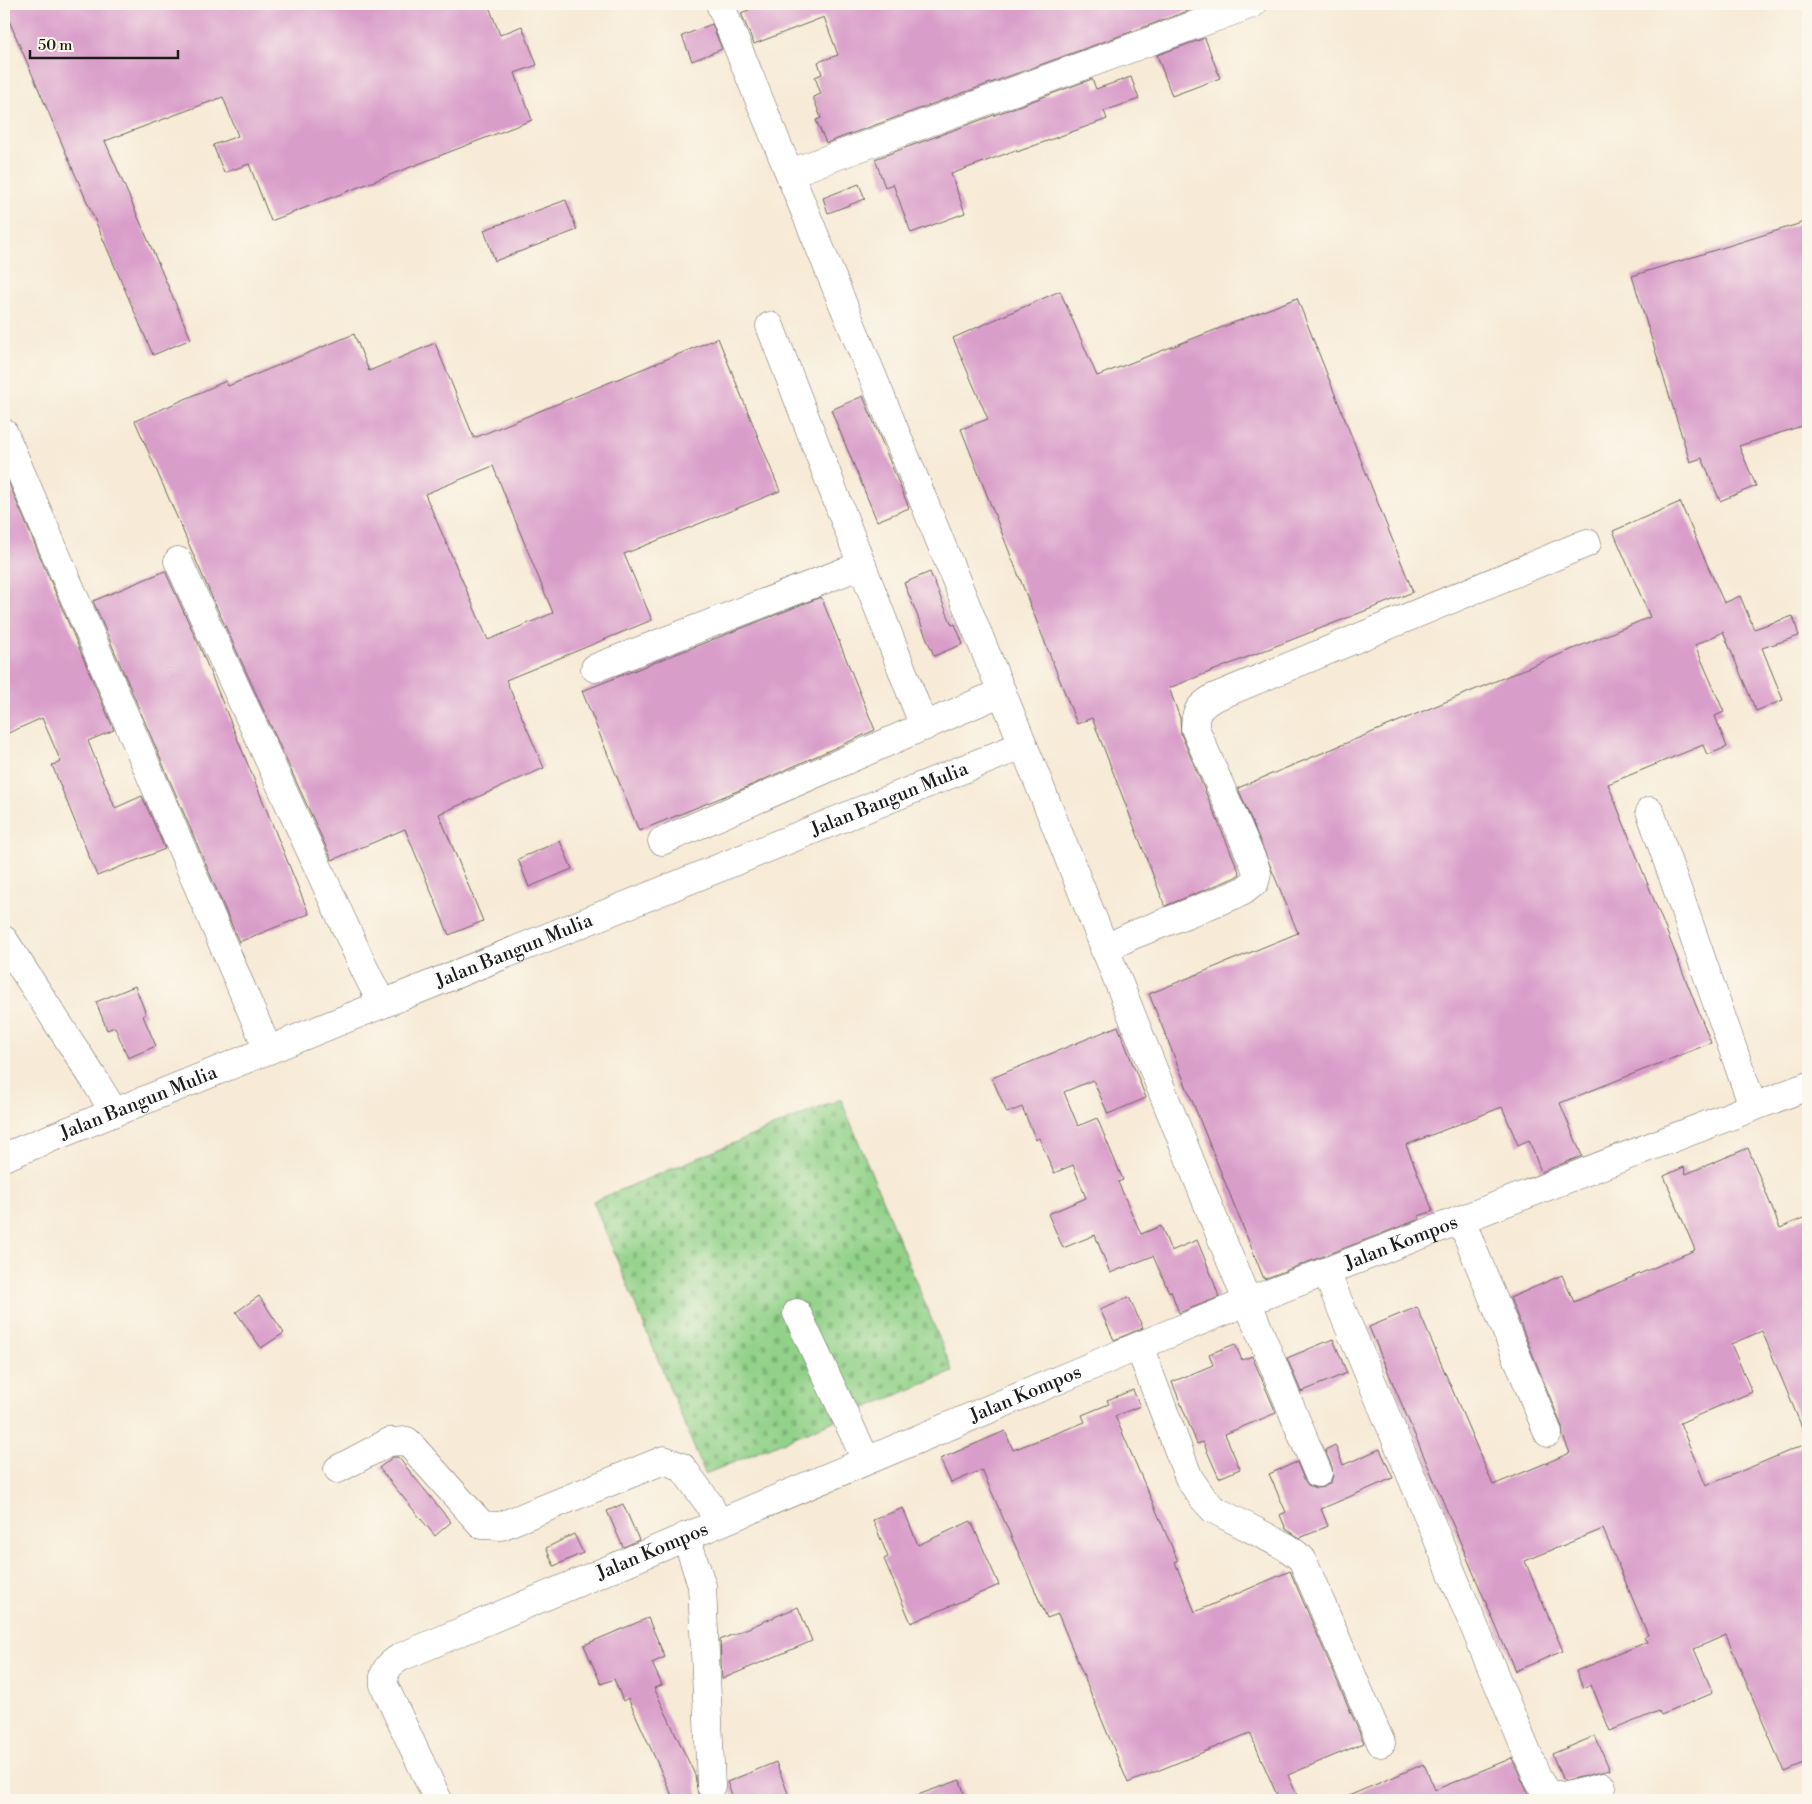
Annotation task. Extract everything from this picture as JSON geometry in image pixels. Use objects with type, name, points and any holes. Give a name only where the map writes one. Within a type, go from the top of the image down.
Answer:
[{"type":"street","points":[[720,4],[1002,692],[1104,949],[1318,1473]]},
{"type":"street","points":[[790,173],[1252,4]]},
{"type":"street","points":[[770,326],[924,727]]},
{"type":"street","points":[[4,434],[268,1050]]},
{"type":"street","points":[[1104,949],[1133,935],[1242,892],[1255,882],[1257,873],[1254,864],[1195,728],[1195,716],[1201,706],[1213,698],[1587,543]]},
{"type":"street","points":[[178,561],[382,1004]]},
{"type":"street","points":[[595,668],[862,565]]},
{"type":"street","points":[[662,841],[1002,692]]},
{"type":"street","name":"Jalan Bangun Mulia","points":[[4,1157],[1023,745]]},
{"type":"street","points":[[1650,811],[1753,1107]]},
{"type":"street","points":[[4,940],[114,1112]]},
{"type":"street","name":"Jalan Kompos","points":[[438,1800],[384,1685],[383,1677],[386,1669],[401,1657],[866,1460],[1247,1302],[1808,1086]]},
{"type":"street","points":[[1461,1220],[1548,1433]]},
{"type":"street","points":[[1326,1272],[1538,1779],[1547,1794],[1562,1797],[1602,1787]]},
{"type":"street","points":[[797,1313],[866,1460]]},
{"type":"street","points":[[1139,1346],[1189,1478],[1202,1497],[1213,1509],[1288,1548],[1302,1559],[1380,1743]]},
{"type":"street","points":[[338,1468],[389,1442],[408,1441],[482,1524],[501,1526],[664,1460],[682,1467],[709,1504],[718,1523]]},
{"type":"street","points":[[686,1536],[702,1586],[711,1786]]},
{"type":"green space","points":[[841,1099],[953,1372],[705,1474],[593,1201]]},
{"type":"building","points":[[4,4],[488,4],[500,35],[522,26],[537,65],[515,73],[532,120],[271,221],[249,164],[224,173],[213,145],[238,136],[223,97],[105,141],[191,339],[153,355],[4,9]]},
{"type":"building","points":[[764,4],[1207,4],[826,143],[816,120],[821,118],[813,97],[821,94],[815,77],[822,74],[818,62],[838,55],[824,17],[754,44],[741,13]]},
{"type":"building","points":[[712,24],[722,49],[692,61],[682,36]]},
{"type":"building","points":[[1205,38],[1220,78],[1172,96],[1157,55]]},
{"type":"building","points":[[1131,77],[1139,99],[1104,111],[1107,119],[951,174],[965,213],[911,233],[893,184],[885,187],[875,159],[1092,79],[1096,89]]},
{"type":"building","points":[[859,184],[865,199],[828,213],[823,198]]},
{"type":"building","points":[[566,200],[577,230],[495,261],[484,230]]},
{"type":"building","points":[[1808,221],[1808,424],[1739,446],[1756,486],[1720,501],[1702,458],[1690,462],[1632,276]]},
{"type":"building","points":[[1060,291],[1097,376],[1297,298],[1413,592],[1169,688],[1180,718],[1181,734],[1240,874],[1165,906],[1092,718],[1077,724],[961,429],[988,419],[953,338]]},
{"type":"building","points":[[354,334],[369,371],[435,343],[474,438],[718,338],[780,491],[624,554],[652,620],[506,680],[544,768],[439,814],[483,921],[449,935],[405,829],[332,860],[211,595],[135,421],[226,381],[228,386]],"holes":[[[493,466],[553,613],[488,640],[425,494]]]},
{"type":"building","points":[[863,396],[909,508],[877,521],[831,410]]},
{"type":"building","points":[[4,472],[114,730],[88,741],[115,808],[142,796],[165,849],[97,876],[52,765],[61,762],[42,718],[4,735]]},
{"type":"building","points":[[1680,502],[1724,603],[1740,596],[1754,629],[1793,616],[1799,636],[1762,648],[1783,700],[1756,711],[1723,632],[1695,645],[1724,712],[1715,716],[1727,747],[1707,755],[1703,745],[1608,784],[1711,1043],[1560,1103],[1582,1156],[1541,1172],[1529,1140],[1518,1145],[1502,1107],[1406,1145],[1433,1211],[1419,1216],[1420,1219],[1264,1279],[1149,994],[1298,933],[1238,788],[1650,617],[1613,531]]},
{"type":"building","points":[[165,571],[199,645],[309,914],[239,942],[93,601]]},
{"type":"building","points":[[930,572],[952,625],[955,624],[963,644],[934,656],[904,583]]},
{"type":"building","points":[[821,597],[875,730],[747,787],[639,831],[582,691]]},
{"type":"building","points":[[560,841],[572,869],[529,887],[518,859]]},
{"type":"building","points":[[135,986],[146,1014],[143,1016],[156,1046],[128,1058],[115,1027],[107,1030],[96,1002]]},
{"type":"building","points":[[1118,1026],[1146,1098],[1108,1114],[1093,1080],[1064,1092],[1078,1126],[1097,1118],[1123,1180],[1118,1182],[1141,1234],[1161,1226],[1171,1251],[1197,1240],[1219,1297],[1179,1313],[1171,1291],[1169,1292],[1153,1256],[1110,1273],[1095,1235],[1063,1248],[1048,1214],[1086,1198],[1073,1165],[1054,1173],[1039,1138],[1036,1140],[1022,1107],[1007,1113],[992,1078]]},
{"type":"building","points":[[1748,1148],[1780,1228],[1808,1216],[1808,1442],[1762,1331],[1731,1344],[1752,1392],[1680,1423],[1706,1486],[1808,1443],[1808,1762],[1784,1772],[1726,1635],[1694,1649],[1713,1693],[1661,1715],[1659,1711],[1610,1731],[1591,1684],[1583,1688],[1576,1671],[1647,1642],[1644,1637],[1648,1635],[1603,1529],[1525,1561],[1563,1651],[1515,1671],[1369,1327],[1417,1307],[1493,1485],[1570,1453],[1563,1436],[1562,1427],[1510,1298],[1562,1275],[1574,1302],[1695,1250],[1664,1176],[1684,1167],[1686,1174]]},
{"type":"building","points":[[259,1296],[284,1333],[261,1348],[236,1312]]},
{"type":"building","points":[[1129,1297],[1143,1328],[1114,1340],[1100,1309]]},
{"type":"building","points":[[1333,1339],[1347,1373],[1301,1392],[1287,1358]]},
{"type":"building","points":[[1235,1344],[1242,1360],[1252,1356],[1276,1413],[1225,1434],[1240,1469],[1219,1478],[1203,1442],[1197,1444],[1172,1382],[1213,1365],[1209,1354]]},
{"type":"building","points":[[1133,1390],[1140,1406],[1115,1416],[1178,1561],[1175,1562],[1195,1612],[1290,1571],[1364,1743],[1288,1775],[1299,1800],[1279,1800],[1250,1733],[1128,1783],[1058,1614],[1047,1618],[982,1470],[951,1483],[940,1459],[1005,1431],[1013,1450],[1085,1422],[1082,1415],[1109,1404],[1107,1400]]},
{"type":"building","points":[[1335,1445],[1343,1465],[1380,1449],[1393,1478],[1321,1509],[1328,1526],[1300,1538],[1286,1529],[1280,1515],[1286,1512],[1269,1474],[1297,1462],[1308,1485],[1316,1488],[1324,1487],[1331,1482],[1333,1475],[1325,1450]]},
{"type":"building","points":[[393,1457],[398,1457],[451,1522],[435,1536],[379,1468]]},
{"type":"building","points":[[623,1504],[639,1540],[623,1547],[607,1511]]},
{"type":"building","points":[[903,1508],[918,1545],[971,1521],[999,1585],[911,1623],[884,1559],[888,1557],[873,1520]]},
{"type":"building","points":[[574,1534],[583,1553],[554,1566],[546,1548]]},
{"type":"building","points":[[798,1607],[812,1641],[722,1679],[720,1640]]},
{"type":"building","points":[[648,1618],[665,1657],[652,1663],[662,1685],[654,1688],[695,1775],[698,1794],[705,1800],[674,1800],[628,1698],[623,1701],[614,1679],[601,1684],[584,1645]]},
{"type":"building","points":[[1595,1736],[1610,1770],[1563,1781],[1552,1754]]},
{"type":"building","points":[[1512,1758],[1529,1796],[1518,1800],[1339,1800],[1424,1764],[1435,1790]]},
{"type":"building","points":[[776,1762],[789,1796],[779,1800],[734,1800],[727,1782]]},
{"type":"building","points":[[960,1780],[966,1800],[910,1800],[909,1798]]}]
